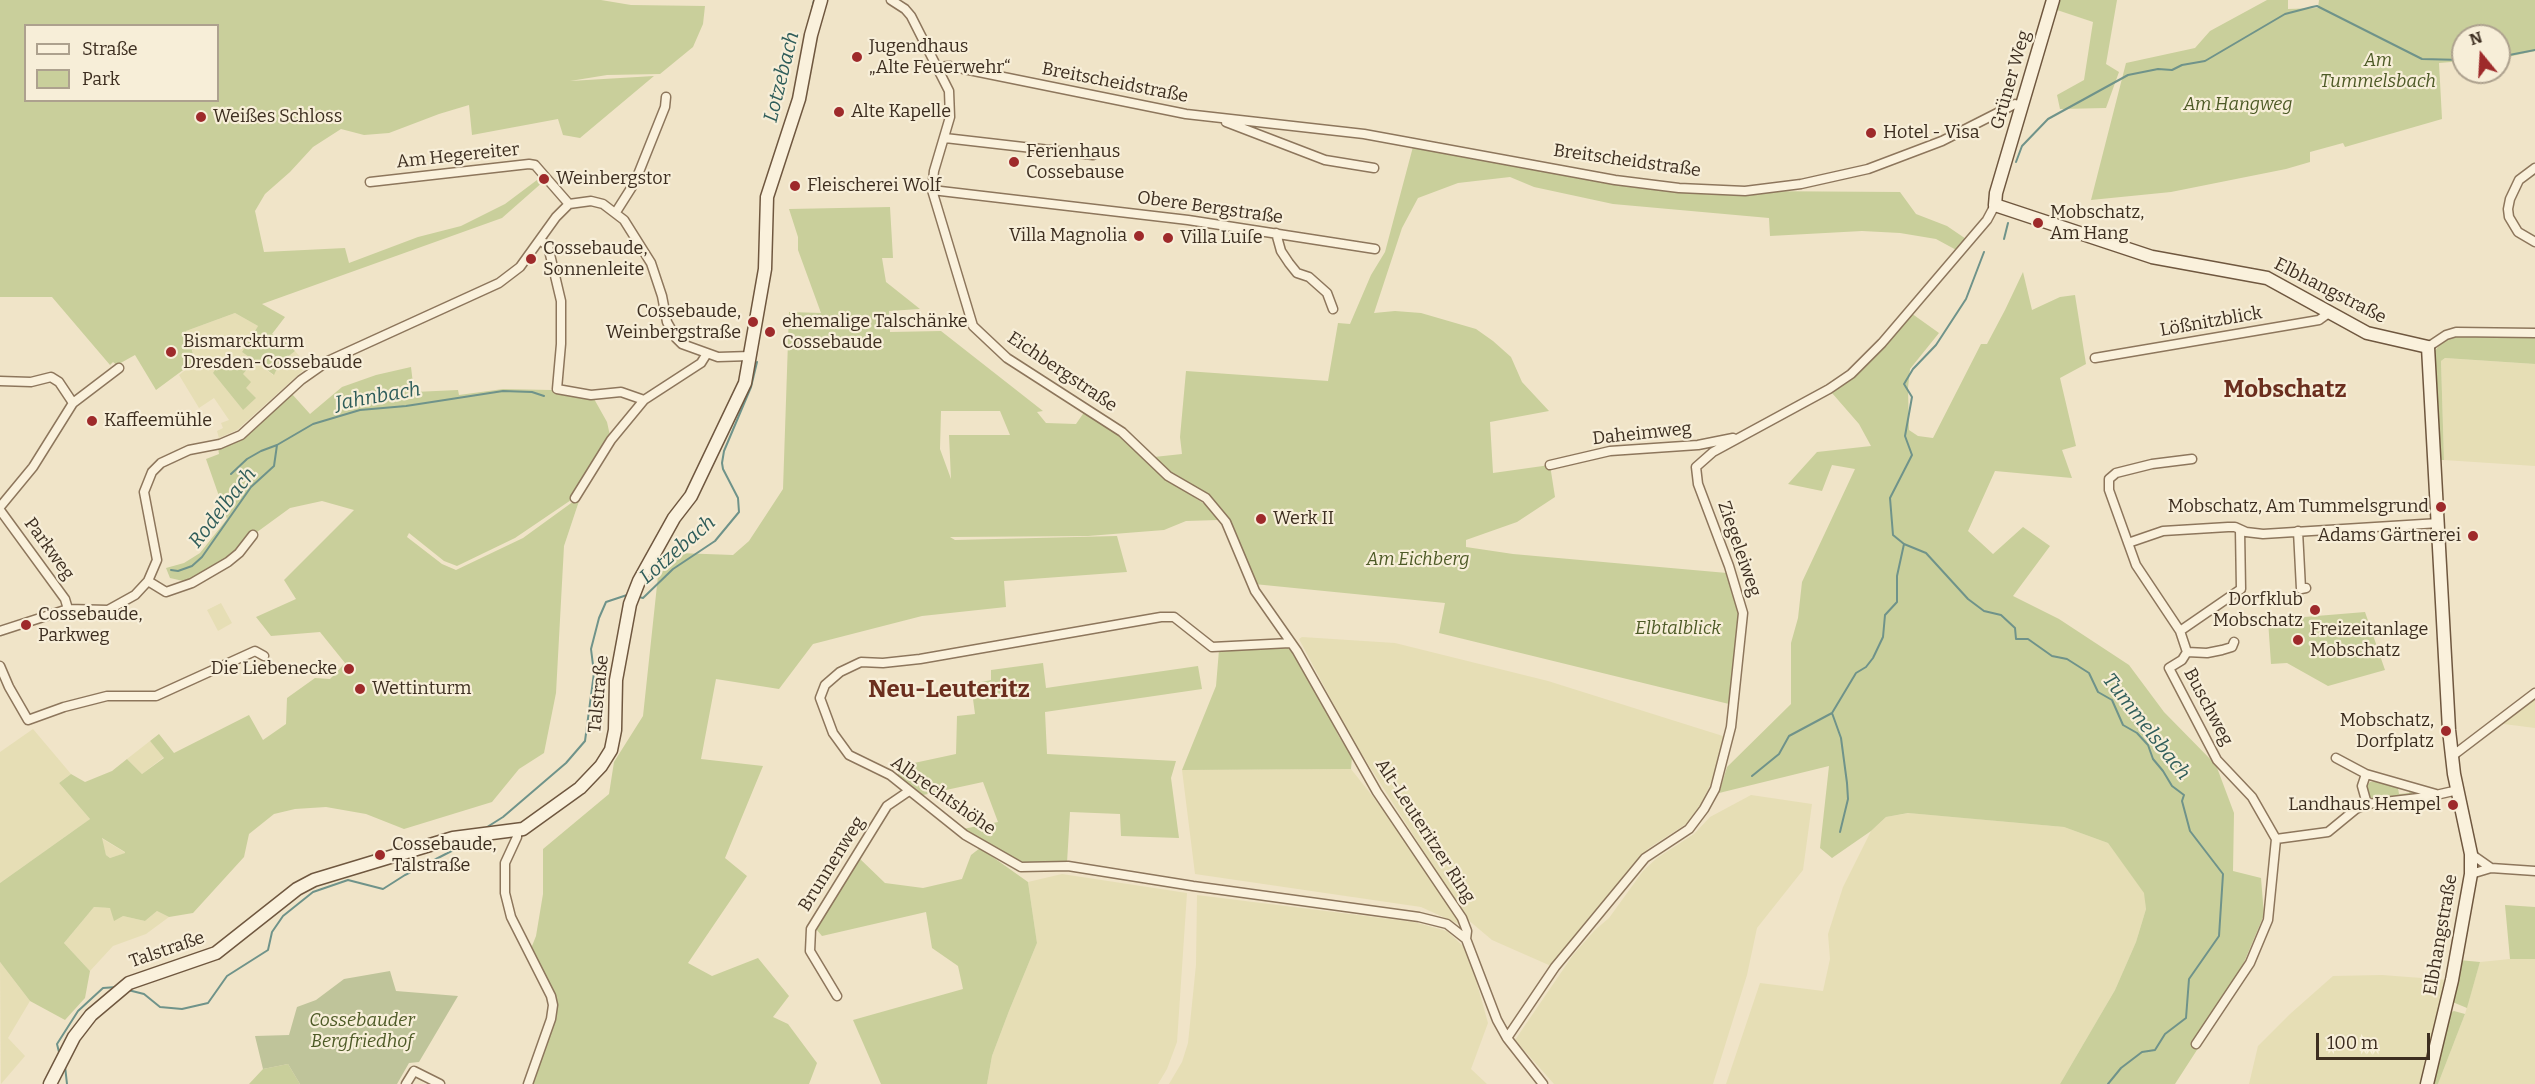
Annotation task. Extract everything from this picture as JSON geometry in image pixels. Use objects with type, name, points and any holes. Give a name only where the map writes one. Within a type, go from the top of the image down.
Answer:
[{"type":"street","name":"Talstraße","points":[[50,1084],[74,1037],[91,1015],[129,983],[216,953],[297,889],[314,880],[453,838],[517,831],[532,825],[580,788],[601,766],[611,750],[615,730],[616,680],[630,604],[639,581],[674,518],[691,496],[740,397],[750,357],[765,269],[767,197],[799,99],[811,35],[821,0]]},
{"type":"street","name":"Eichbergstraße","points":[[891,0],[911,16],[949,91],[951,103],[945,138],[934,171],[932,190],[973,326],[1007,358],[1122,432],[1168,476],[1206,498],[1228,525],[1251,584],[1315,680],[1337,724]]},
{"type":"street","name":"Grüner Weg","points":[[1995,205],[1996,194],[2054,0]]},
{"type":"street","name":"Breitscheidstraße","points":[[938,67],[949,66],[1214,118],[1364,134],[1615,180],[1679,188],[1745,191],[1812,182],[1868,169],[1942,141],[2015,104],[2022,106]]},
{"type":"street","points":[[616,212],[635,182],[665,107],[666,97]]},
{"type":"street","name":"Breitscheidstraße","points":[[1214,118],[1324,160],[1374,168]]},
{"type":"street","points":[[945,138],[1093,155]]},
{"type":"street","name":"Am Hegereiter","points":[[370,182],[529,164],[535,165],[569,204]]},
{"type":"street","points":[[2535,168],[2519,180],[2508,209],[2509,217],[2518,232],[2535,242]]},
{"type":"street","name":"Obere Bergstraße","points":[[932,190],[1188,220],[1375,249]]},
{"type":"street","points":[[0,630],[68,609],[108,610],[135,595],[148,581],[155,566],[157,554],[144,492],[152,472],[161,463],[189,450],[216,445],[241,435],[301,380],[328,362],[442,307],[490,288],[520,267],[569,204],[591,201],[603,204],[616,212],[634,234],[651,263],[671,332],[682,344],[706,355],[750,357]]},
{"type":"street","name":"Elbhangstraße","points":[[1995,205],[2161,260],[2267,278],[2375,336],[2428,347],[2451,757],[2471,854],[2471,874],[2454,970],[2427,1084]]},
{"type":"street","name":"Ziegeleiweg","points":[[1507,1038],[1555,967],[1645,858],[1689,829],[1715,789],[1731,727],[1743,614],[1729,566],[1695,474],[1696,467],[1702,459],[1737,438],[1829,389],[1851,374],[1882,343],[1954,260],[1988,220],[1995,205]]},
{"type":"street","points":[[1276,233],[1281,251],[1289,264],[1297,273],[1308,277],[1327,293],[1333,309]]},
{"type":"street","points":[[540,240],[548,246],[561,301],[561,344],[557,389],[591,395],[621,392],[644,400]]},
{"type":"street","name":"Lößnitzblick","points":[[2095,358],[2319,320],[2330,312]]},
{"type":"street","points":[[2428,347],[2446,335],[2456,332],[2535,333]]},
{"type":"street","points":[[574,498],[610,440],[644,400],[701,363],[706,355]]},
{"type":"street","points":[[0,508],[33,467],[73,403],[119,368]]},
{"type":"street","points":[[0,381],[24,382],[51,377],[59,382],[73,403]]},
{"type":"street","name":"Daheimweg","points":[[1550,465],[1610,451],[1698,445],[1737,438]]},
{"type":"street","points":[[2192,459],[2137,467],[2116,473],[2109,479],[2109,490],[2143,577],[2180,631],[2187,652],[2207,653],[2222,650],[2232,647],[2234,642]]},
{"type":"street","name":"Parkweg","points":[[0,508],[65,599],[68,609]]},
{"type":"street","points":[[2128,543],[2163,531],[2228,527],[2263,534],[2439,523]]},
{"type":"street","points":[[2180,631],[2241,589],[2240,530]]},
{"type":"street","points":[[2298,531],[2301,589],[2306,588]]},
{"type":"street","points":[[148,581],[166,592],[192,583],[228,562],[239,553],[253,535]]},
{"type":"street","name":"Albrechtshöhe","points":[[1290,643],[1212,647],[1174,617],[1161,617],[920,659],[883,663],[861,662],[840,672],[825,685],[820,698],[825,717],[833,733],[849,755],[890,775],[965,835],[1021,867],[1068,867],[1419,917],[1447,924],[1466,939]]},
{"type":"street","points":[[0,666],[28,720],[64,706],[107,696],[156,696],[255,651],[264,656]]},
{"type":"street","name":"Buschweg","points":[[2187,652],[2182,660],[2169,668],[2217,760],[2252,797],[2276,839]]},
{"type":"street","points":[[2451,757],[2535,693]]},
{"type":"street","name":"Alt-Leuteritzer Ring","points":[[1337,724],[1377,792],[1462,918],[1467,931],[1466,939],[1486,995],[1507,1038],[1543,1084]]},
{"type":"street","points":[[2336,758],[2366,774],[2437,794]]},
{"type":"street","points":[[2366,774],[2362,786],[2367,804]]},
{"type":"street","points":[[2196,1044],[2250,963],[2268,921],[2276,839],[2328,832],[2356,808],[2367,804],[2458,790]]},
{"type":"street","name":"Brunnenweg","points":[[837,996],[810,951],[811,928],[887,807],[909,791]]},
{"type":"street","points":[[517,831],[517,837],[505,863],[505,893],[511,917],[551,996],[553,1005],[551,1019],[528,1084]]},
{"type":"street","points":[[2471,854],[2491,868]]},
{"type":"street","points":[[2471,874],[2491,868],[2535,871]]},
{"type":"street","points":[[406,1084],[414,1071],[440,1084]]},
{"type":"shaded area","points":[[235,313],[258,326],[242,352],[273,375],[279,364],[295,351],[308,366],[237,430],[219,438],[217,431],[223,428],[221,423],[229,420],[214,398],[199,408],[179,375],[196,362],[186,331]],"holes":[[[227,367],[243,410],[213,373]]]},
{"type":"shaded area","points":[[2445,358],[2535,364],[2535,466],[2444,460],[2441,361]]},
{"type":"shaded area","points":[[221,603],[232,623],[218,631],[207,610]]},
{"type":"shaded area","points":[[1302,637],[1395,643],[1548,681],[1726,737],[1715,775],[1696,814],[1686,824],[1649,848],[1551,966],[1492,940],[1467,919],[1352,739],[1299,639]]},
{"type":"shaded area","points":[[2535,693],[2535,728],[2496,723]]},
{"type":"shaded area","points":[[33,729],[71,774],[59,783],[90,819],[0,883],[0,752]]},
{"type":"shaded area","points":[[150,741],[164,757],[142,774],[127,759]]},
{"type":"shaded area","points":[[1351,769],[1389,817],[1463,926],[1421,907],[1195,874],[1182,770]]},
{"type":"shaded area","points":[[1751,795],[1812,804],[1803,870],[1757,928],[1747,975],[1713,1084],[1554,1084],[1515,1040],[1573,955],[1609,918],[1643,871],[1657,858],[1694,834],[1710,817]]},
{"type":"shaded area","points":[[1909,813],[2064,827],[2108,843],[2145,893],[2146,909],[2136,942],[2115,990],[2060,1084],[1726,1084],[1760,983],[1823,991],[1830,959],[1828,934],[1843,887],[1871,831],[1886,817]]},
{"type":"shaded area","points":[[101,838],[126,853],[110,858],[106,855]]},
{"type":"shaded area","points":[[1062,874],[1187,893],[1177,1042],[1167,1069],[1158,1084],[987,1084],[992,1056],[1037,943],[1028,882]]},
{"type":"shaded area","points":[[1197,895],[1414,922],[1447,931],[1463,946],[1476,980],[1488,1023],[1471,1069],[1487,1084],[1169,1084],[1182,1062],[1188,1043],[1196,965]]},
{"type":"shaded area","points":[[94,907],[110,908],[123,916],[145,921],[157,911],[169,917],[146,934],[113,946],[90,971],[64,943]]},
{"type":"shaded area","points":[[2535,959],[2535,1084],[2438,1084],[2465,1014],[2480,962]]},
{"type":"shaded area","points":[[0,962],[30,1001],[8,1038],[25,1056],[1,1084]]},
{"type":"shaded area","points":[[2382,975],[2448,980],[2423,1084],[2249,1084],[2258,1046],[2333,976]]},
{"type":"green space","points":[[0,0],[601,0],[631,5],[705,6],[703,24],[693,47],[660,74],[607,75],[570,81],[654,76],[580,138],[563,135],[558,119],[472,135],[469,105],[389,133],[364,135],[341,129],[313,147],[265,194],[255,211],[264,252],[345,248],[349,263],[418,237],[461,226],[505,204],[541,177],[544,181],[502,218],[262,304],[285,317],[272,334],[295,351],[279,364],[274,375],[242,352],[258,326],[235,313],[186,331],[194,357],[198,359],[156,390],[135,355],[117,365],[113,362],[110,365],[52,297],[0,297]]},
{"type":"green space","points":[[2060,0],[2117,0],[2106,64],[2119,72],[2106,108],[2060,109],[2057,95],[2084,80],[2093,22],[2057,10]]},
{"type":"green space","points":[[2267,0],[2288,0],[2288,9],[2318,8],[2319,0],[2535,0],[2535,51],[2511,56],[2511,24],[2451,24],[2451,62],[2439,63],[2442,119],[2345,147],[2343,143],[2310,152],[2310,162],[2286,169],[2171,192],[2091,200],[2126,63],[2195,48],[2210,31]]},
{"type":"green space","points":[[1414,143],[1615,180],[1745,191],[1900,192],[1916,214],[1947,226],[1969,241],[1960,252],[1936,239],[1900,233],[1862,231],[1770,236],[1769,218],[1613,204],[1534,187],[1510,177],[1458,183],[1418,198],[1402,228],[1374,313],[1395,311],[1421,313],[1476,329],[1511,357],[1522,382],[1549,411],[1490,422],[1493,473],[1550,465],[1555,497],[1517,522],[1466,540],[1466,547],[1513,554],[1727,573],[1740,615],[1729,704],[1439,633],[1445,603],[1254,584],[1233,529],[1221,508],[1209,496],[1171,473],[1154,457],[1182,454],[1180,437],[1186,371],[1328,381],[1338,323],[1350,324],[1371,275],[1385,252]]},
{"type":"green space","points":[[890,207],[893,258],[882,258],[886,282],[920,309],[889,311],[890,332],[941,331],[1043,411],[1037,412],[1046,423],[1076,424],[1085,411],[1118,433],[1162,476],[1209,507],[1218,520],[1186,521],[1164,530],[1088,536],[950,537],[955,540],[1117,536],[1127,572],[1004,581],[1006,607],[922,616],[813,644],[779,689],[716,679],[701,759],[763,766],[725,858],[747,876],[688,963],[712,976],[758,958],[789,996],[773,1017],[788,1024],[817,1063],[809,1084],[528,1084],[553,1005],[530,951],[536,936],[543,894],[543,849],[609,794],[614,762],[643,716],[658,576],[679,553],[733,555],[749,541],[783,489],[789,312],[821,313],[798,250],[798,237],[789,209]],"holes":[[[941,411],[1000,411],[1010,435],[949,435],[951,479],[940,449]]]},
{"type":"green space","points":[[2023,272],[2032,310],[2060,297],[2075,295],[2086,364],[2060,378],[2076,446],[2062,450],[2072,478],[1995,471],[1968,531],[1993,554],[2023,527],[2050,546],[2013,596],[2059,619],[2129,665],[2164,712],[2216,765],[2234,813],[2233,871],[2261,878],[2264,915],[2226,1005],[2175,1084],[2060,1084],[2115,990],[2136,942],[2146,909],[2144,893],[2108,843],[2064,827],[1908,813],[1886,817],[1871,831],[1832,858],[1820,848],[1829,766],[1719,793],[1727,767],[1791,704],[1791,643],[1798,618],[1802,582],[1855,469],[1832,465],[1822,491],[1788,484],[1817,452],[1871,446],[1859,424],[1832,393],[1855,377],[1911,313],[1939,333],[1910,369],[1908,388],[1909,430],[1918,436],[1933,438],[1981,344],[1987,344]]},
{"type":"green space","points":[[2458,336],[2535,337],[2535,364],[2445,358],[2441,361],[2444,460],[2440,460],[2434,352],[2442,342]]},
{"type":"green space","points":[[235,358],[248,368],[243,374],[251,382],[246,388],[256,398],[243,410],[213,373],[221,361],[227,367]]},
{"type":"green space","points":[[411,367],[414,392],[458,390],[459,395],[503,389],[551,390],[593,397],[607,422],[611,440],[575,498],[579,501],[564,546],[556,693],[544,753],[519,769],[492,802],[404,829],[366,814],[326,807],[295,809],[274,814],[249,834],[244,857],[193,913],[169,917],[157,911],[145,921],[123,916],[114,921],[110,908],[94,907],[64,943],[90,971],[85,998],[65,1020],[30,1001],[0,962],[0,883],[90,819],[59,783],[71,774],[85,782],[112,771],[127,759],[142,774],[164,758],[150,741],[159,734],[174,753],[249,715],[263,740],[286,724],[287,698],[315,678],[330,679],[345,663],[320,632],[271,636],[256,617],[296,599],[284,580],[354,510],[322,501],[290,508],[253,535],[239,553],[192,583],[170,578],[166,568],[184,563],[200,553],[227,519],[206,459],[219,454],[218,448],[233,443],[253,431],[292,394],[310,414],[342,387],[376,375]],"holes":[[[574,498],[574,501],[523,538],[456,570],[442,564],[407,537],[409,533],[444,561],[457,566],[515,538]],[[102,838],[125,852],[125,853],[110,858],[106,855]]]},
{"type":"green space","points":[[2365,612],[2385,670],[2328,686],[2287,663],[2271,664],[2268,620]]},
{"type":"green space","points":[[1288,648],[1305,668],[1321,696],[1338,735],[1352,757],[1351,769],[1182,770],[1216,686],[1219,650]]},
{"type":"green space","points":[[1043,663],[1046,688],[1198,666],[1202,689],[1045,712],[1047,754],[1176,761],[1171,778],[1179,838],[1121,836],[1120,814],[1070,812],[1067,863],[1021,865],[963,829],[998,822],[983,782],[923,795],[897,777],[900,766],[956,754],[957,716],[975,714],[971,684],[991,680],[991,670]]},
{"type":"green space","points":[[2380,781],[2402,788],[2398,788],[2399,794],[2409,793],[2410,788],[2426,794],[2372,800],[2365,788],[2370,782]]},
{"type":"green space","points":[[980,848],[1028,882],[1037,943],[992,1056],[987,1084],[881,1084],[853,1020],[963,989],[958,966],[932,948],[926,912],[822,936],[816,929],[858,857],[885,883],[923,888],[962,879],[971,855]]},
{"type":"green space","points":[[2505,905],[2535,907],[2535,959],[2510,959]]},
{"type":"green space","points":[[2459,960],[2480,962],[2467,1008],[2450,1001]]},
{"type":"green space","name":"Cossebauder Bergfriedhof","points":[[390,971],[396,991],[458,996],[419,1062],[409,1063],[397,1084],[300,1084],[288,1064],[263,1069],[255,1036],[289,1035],[297,1007],[316,1000],[344,979]]},
{"type":"green space","points":[[2454,1011],[2465,1014],[2438,1084],[2432,1084],[2447,1014]]},
{"type":"green space","points":[[288,1064],[300,1084],[249,1084],[263,1069]]},
{"type":"waterway","name":"Lotzebach","points":[[799,69],[814,0]]},
{"type":"waterway","name":"Tummelsbach","points":[[2016,162],[2022,146],[2048,119],[2128,75],[2158,69],[2172,70],[2182,65],[2205,61],[2285,14],[2312,7],[2317,6],[2422,59],[2451,60]]},
{"type":"waterway","name":"Tummelsbach","points":[[2511,55],[2535,50]]},
{"type":"waterway","name":"Lotzebach","points":[[761,198],[794,95]]},
{"type":"waterway","name":"Tummelsbach","points":[[2004,239],[2008,223]]},
{"type":"waterway","name":"Tummelsbach","points":[[1984,252],[1966,299],[1936,345],[1913,369],[1904,384],[1912,397],[1905,436],[1912,455],[1890,498],[1893,535],[1904,544],[1926,553],[1968,599],[1984,611],[2001,615],[2015,628],[2016,639],[2028,639],[2052,656],[2067,659],[2089,673],[2098,692],[2112,700],[2123,725],[2137,733],[2148,745],[2153,759],[2172,786],[2184,795],[2182,801],[2190,831],[2223,874],[2219,936],[2189,979],[2186,1018],[2165,1034],[2155,1050],[2142,1052],[2121,1068],[2108,1084]]},
{"type":"waterway","name":"Lotzebach","points":[[639,597],[643,598],[673,569],[715,541],[739,512],[738,498],[722,463],[724,451],[751,387],[757,362]]},
{"type":"waterway","name":"Jahnbach","points":[[231,474],[247,459],[313,424],[360,410],[406,406],[503,391],[532,392],[544,396]]},
{"type":"waterway","name":"Rodelbach","points":[[171,570],[178,571],[192,566],[202,557],[251,487],[274,466],[277,445]]},
{"type":"waterway","points":[[1840,832],[1848,799],[1847,783],[1841,738],[1832,713],[1856,673],[1866,667],[1873,658],[1883,637],[1885,615],[1897,602],[1897,576],[1904,544]]},
{"type":"waterway","name":"Lotzebach","points":[[484,829],[503,817],[566,763],[585,741],[594,673],[591,649],[599,618],[606,602],[630,594]]},
{"type":"waterway","points":[[1752,776],[1779,754],[1789,736],[1832,713]]},
{"type":"waterway","name":"Lotzebach","points":[[128,990],[144,994],[160,1007],[182,1009],[208,1003],[227,976],[268,950],[272,932],[283,916],[313,892],[348,880],[383,889],[469,842]]},
{"type":"waterway","name":"Lotzebach","points":[[60,1056],[57,1044],[78,1011],[103,988],[117,987]]},
{"type":"waterway","name":"Lotzebach","points":[[65,1066],[67,1084]]},
{"type":"place","name":"Jugendhaus „Alte Feuerwehr“","points":[[857,57]]},
{"type":"place","name":"Alte Kapelle","points":[[839,112]]},
{"type":"place","name":"Weißes Schloss","points":[[201,117]]},
{"type":"place","name":"Hotel - Visa","points":[[1871,133]]},
{"type":"place","name":"Ferienhaus Cossebause","points":[[1014,162]]},
{"type":"place","name":"Weinbergstor","points":[[544,179]]},
{"type":"place","name":"Fleischerei Wolf","points":[[795,186]]},
{"type":"place","name":"Mobschatz, Am Hang","points":[[2038,223]]},
{"type":"place","name":"Villa Magnolia","points":[[1139,236]]},
{"type":"place","name":"Villa Luiſe","points":[[1168,238]]},
{"type":"place","name":"Cossebaude, Sonnenleite","points":[[531,259]]},
{"type":"place","name":"Cossebaude, Weinbergstraße","points":[[753,322]]},
{"type":"place","name":"ehemalige Talschänke Cossebaude","points":[[770,332]]},
{"type":"place","name":"Bismarckturm Dresden-Cossebaude","points":[[171,352]]},
{"type":"place","name":"Kaffeemühle","points":[[92,421]]},
{"type":"place","name":"Mobschatz, Am Tummelsgrund","points":[[2441,507]]},
{"type":"place","name":"Werk II","points":[[1261,519]]},
{"type":"place","name":"Adams Gärtnerei","points":[[2473,536]]},
{"type":"place","name":"Dorfklub Mobschatz","points":[[2315,610]]},
{"type":"place","name":"Cossebaude, Parkweg","points":[[26,625]]},
{"type":"place","name":"Freizeitanlage Mobschatz","points":[[2298,640]]},
{"type":"place","name":"Die Liebenecke","points":[[349,669]]},
{"type":"place","name":"Wettinturm","points":[[360,689]]},
{"type":"place","name":"Mobschatz, Dorfplatz","points":[[2446,731]]},
{"type":"place","name":"Landhaus Hempel","points":[[2453,805]]},
{"type":"place","name":"Cossebaude, Talstraße","points":[[380,855]]},
{"type":"district","name":"Mobschatz","points":[[2285,390]]},
{"type":"district","name":"Neu-Leuteritz","points":[[949,690]]},
{"type":"park label","name":"Am Tummelsbach","points":[[2378,71]]},
{"type":"park label","name":"Am Hangweg","points":[[2238,105]]},
{"type":"park label","name":"Am Eichberg","points":[[1418,560]]},
{"type":"park label","name":"Elbtalblick","points":[[1678,629]]}]
